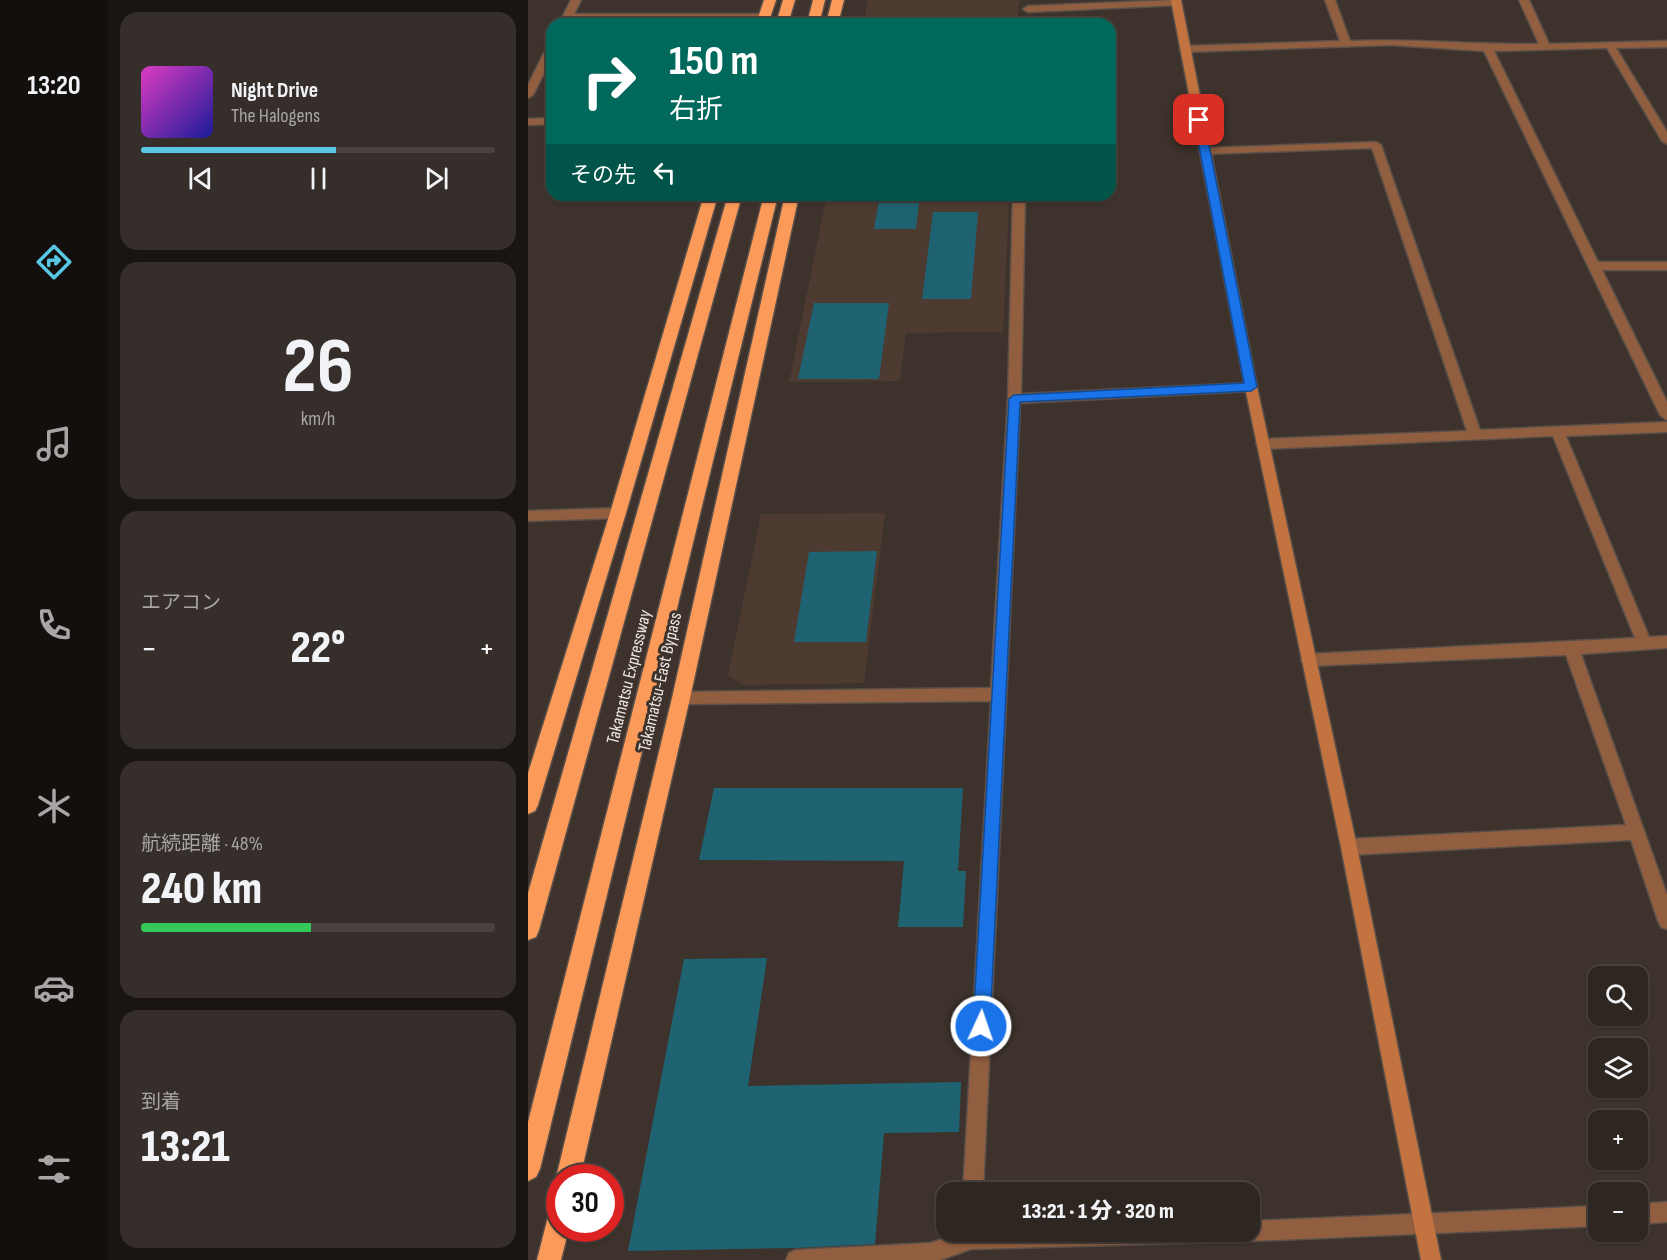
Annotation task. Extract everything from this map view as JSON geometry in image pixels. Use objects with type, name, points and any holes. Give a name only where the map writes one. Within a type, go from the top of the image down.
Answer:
[{"type":"highway","points":[[764,18],[770,0]]},
{"type":"highway","points":[[784,18],[789,0]]},
{"type":"highway","points":[[814,18],[819,0]]},
{"type":"highway","points":[[834,18],[838,0]]},
{"type":"highway","points":[[528,805],[618,513],[709,201]]},
{"type":"highway","name":"Takamatsu Expressway","points":[[528,930],[733,201]]},
{"type":"highway","name":"Takamatsu Expressway","points":[[528,1169],[770,201]]},
{"type":"highway","name":"Takamatsu-East Bypass","points":[[571,1164],[681,698],[791,201]]},
{"type":"highway","points":[[549,1260],[553,1242]]},
{"type":"street","points":[[567,18],[576,0]]},
{"type":"street","points":[[1330,0],[1346,44]]},
{"type":"street","points":[[1524,0],[1546,48]]},
{"type":"street","points":[[1028,8],[1176,1],[1251,387],[1349,847],[1431,1260]]},
{"type":"street","points":[[1185,50],[1391,42],[1488,48],[1667,44]]},
{"type":"street","points":[[1610,46],[1667,141]]},
{"type":"street","points":[[1488,48],[1667,415]]},
{"type":"street","points":[[528,95],[546,59]]},
{"type":"street","points":[[528,122],[546,122]]},
{"type":"street","points":[[1205,151],[1376,145],[1475,434]]},
{"type":"street","points":[[974,1182],[1014,399],[1019,201]]},
{"type":"street","points":[[1594,266],[1667,266]]},
{"type":"street","points":[[1014,399],[1251,387]]},
{"type":"street","points":[[1263,444],[1667,427]]},
{"type":"street","points":[[1557,431],[1644,643]]},
{"type":"street","points":[[528,516],[618,513]]},
{"type":"street","points":[[1309,660],[1571,649],[1667,642]]},
{"type":"street","points":[[1571,649],[1667,921]]},
{"type":"street","points":[[681,698],[998,694]]},
{"type":"street","points":[[1349,847],[1637,832]]},
{"type":"street","points":[[1648,1213],[1667,1212]]},
{"type":"street","points":[[1260,1231],[1588,1217]]},
{"type":"street","points":[[796,1260],[931,1253],[955,1242]]},
{"type":"shaded area","points":[[868,0],[1019,0],[1018,18],[864,18]]},
{"type":"shaded area","points":[[826,201],[1009,201],[1003,332],[906,333],[900,381],[789,382]]},
{"type":"shaded area","points":[[885,513],[864,683],[743,685],[728,675],[761,514]]},
{"type":"building","points":[[879,201],[919,201],[916,229],[874,229]]},
{"type":"building","points":[[933,212],[978,212],[971,299],[922,299]]},
{"type":"building","points":[[814,303],[889,303],[879,379],[798,379]]},
{"type":"building","points":[[877,551],[866,642],[794,642],[809,552]]},
{"type":"building","points":[[714,788],[963,788],[958,871],[966,871],[963,927],[898,927],[904,861],[699,860]]},
{"type":"building","points":[[767,958],[748,1086],[961,1082],[959,1132],[884,1133],[875,1244],[628,1251],[684,959]]},
{"type":"route","points":[[981,1026],[1014,399],[1251,387],[1199,120]]}]
